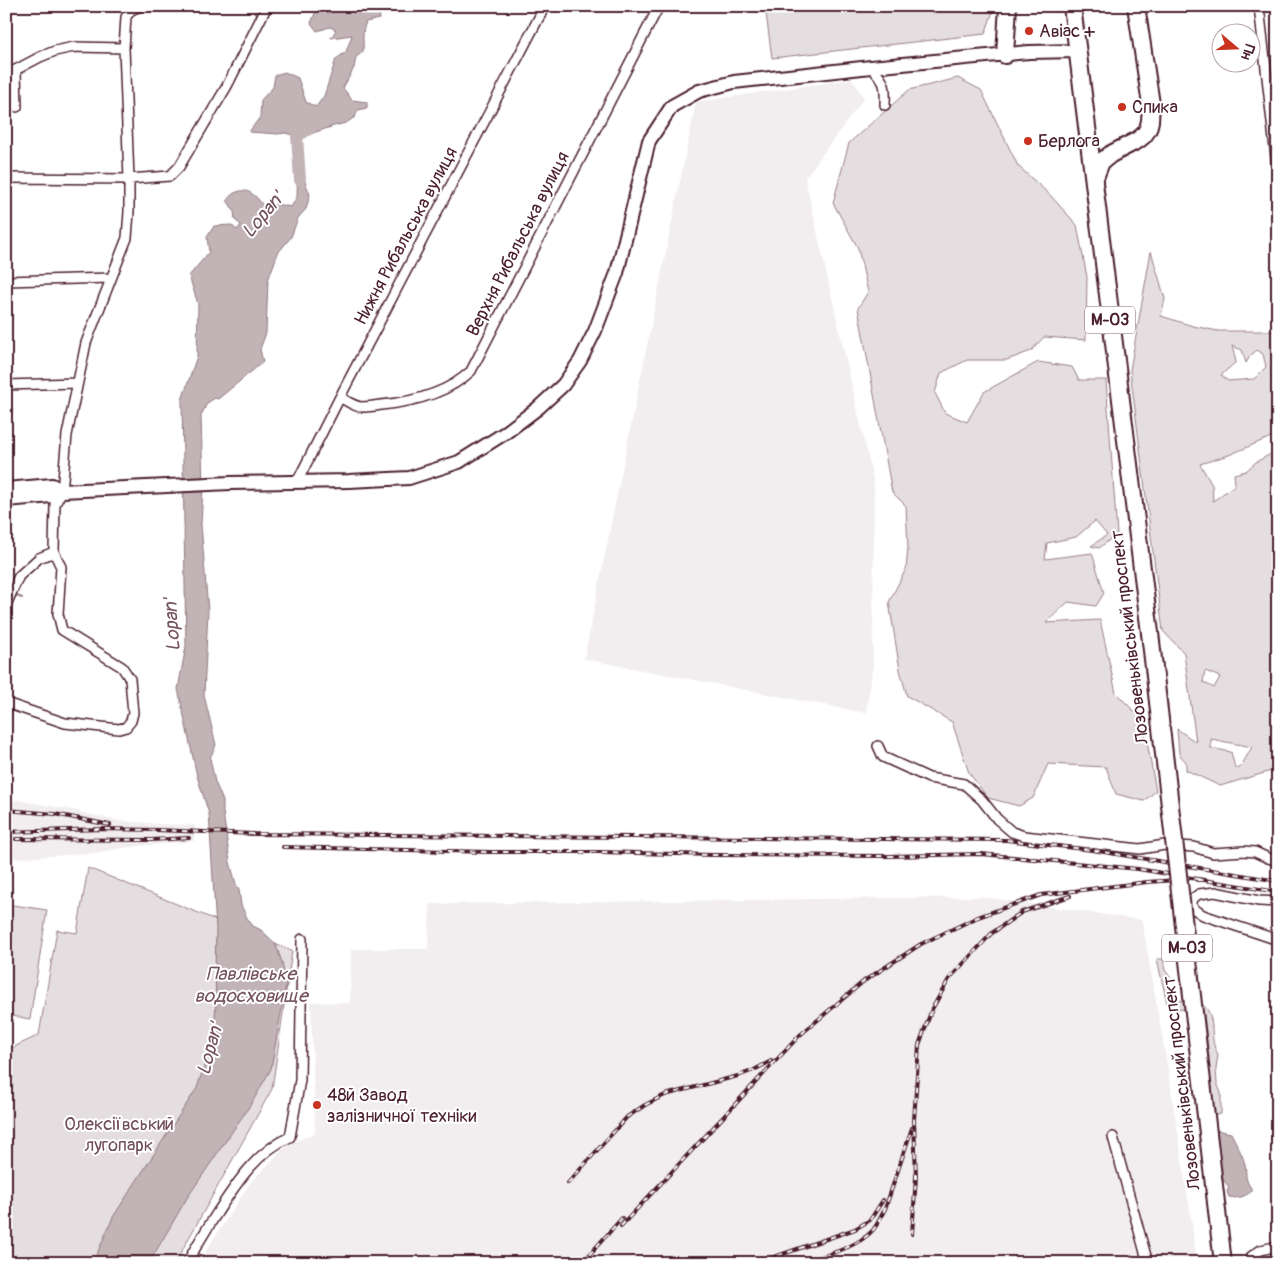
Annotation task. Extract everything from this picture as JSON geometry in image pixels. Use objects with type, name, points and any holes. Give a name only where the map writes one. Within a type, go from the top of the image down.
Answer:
[{"type":"highway","points":[[1005,55],[1008,6]]},
{"type":"highway","name":"Лозовеньківський проспект","points":[[1072,6],[1150,633],[1223,1263]]},
{"type":"highway","points":[[1093,182],[1101,162],[1111,154],[1138,140],[1148,129],[1150,121],[1151,104],[1136,6]]},
{"type":"street","points":[[6,178],[129,179],[170,176],[179,167],[226,86],[267,6]]},
{"type":"street","name":"Нижня Рибальська вулиця","points":[[297,482],[545,6]]},
{"type":"street","name":"Верхня Рибальська вулиця","points":[[340,397],[362,407],[424,397],[462,380],[471,371],[659,6]]},
{"type":"street","points":[[1259,6],[1278,176]]},
{"type":"street","points":[[6,703],[65,723],[119,729],[126,727],[131,721],[133,713],[130,679],[122,667],[62,630],[58,614],[61,567],[54,552],[55,504],[62,490],[67,435],[86,343],[127,238],[129,179],[124,48],[126,17],[136,8]]},
{"type":"street","points":[[6,75],[40,57],[56,51],[74,47],[124,48]]},
{"type":"street","points":[[6,489],[52,486],[62,490],[409,478],[459,462],[505,433],[538,408],[563,385],[580,361],[595,331],[617,273],[649,141],[672,106],[700,91],[734,82],[1029,52],[1078,50]]},
{"type":"street","points":[[871,67],[881,78],[886,89],[885,105]]},
{"type":"street","points":[[16,71],[17,107]]},
{"type":"street","points":[[6,281],[111,278]]},
{"type":"street","points":[[6,385],[77,383]]},
{"type":"street","points":[[6,500],[52,496],[62,490]]},
{"type":"street","points":[[8,597],[19,576],[39,558],[54,552]]},
{"type":"street","points":[[878,746],[883,757],[929,778],[964,784],[982,800],[997,819],[1012,832],[1024,836],[1140,849],[1165,845],[1194,847],[1213,853],[1244,851],[1254,852],[1278,861]]},
{"type":"street","points":[[1278,902],[1259,901],[1215,892],[1199,894],[1191,900],[1194,909],[1203,915],[1278,940]]},
{"type":"street","points":[[187,1263],[234,1187],[258,1160],[280,1142],[290,1137],[300,1080],[302,939]]},
{"type":"street","points":[[1114,1137],[1146,1256],[1146,1263]]},
{"type":"street","points":[[1253,1259],[1261,1250],[1278,1246]]},
{"type":"shaded area","points":[[852,79],[864,98],[805,178],[874,484],[873,664],[866,713],[584,659],[696,102]]},
{"type":"shaded area","points":[[6,798],[68,809],[113,820],[195,825],[194,841],[130,847],[94,853],[6,859]]},
{"type":"shaded area","points":[[983,897],[1142,920],[1169,1076],[1192,1224],[1196,1263],[198,1263],[250,1183],[283,1149],[315,1133],[311,1002],[350,1003],[351,949],[428,949],[430,904]]},
{"type":"green space","points":[[765,6],[995,6],[985,34],[772,58]]},
{"type":"green space","points":[[958,78],[981,90],[1018,166],[1049,194],[1077,225],[1087,277],[1086,340],[1044,337],[1031,351],[1007,360],[967,360],[941,373],[935,393],[945,413],[967,422],[984,392],[1038,362],[1072,367],[1079,380],[1106,380],[1117,534],[1099,548],[1091,546],[1107,535],[1095,521],[1076,537],[1047,543],[1045,559],[1092,553],[1104,593],[1096,606],[1068,602],[1046,623],[1100,620],[1116,693],[1143,720],[1156,791],[1144,801],[1116,794],[1106,767],[1048,764],[1033,798],[1019,806],[988,798],[969,773],[952,722],[907,696],[900,670],[889,602],[906,569],[908,548],[906,506],[892,492],[858,308],[868,292],[858,248],[833,203],[849,143],[909,90]]},
{"type":"green space","points":[[1151,251],[1165,299],[1161,316],[1193,326],[1218,331],[1272,331],[1278,337],[1278,434],[1229,455],[1200,464],[1212,485],[1213,501],[1235,485],[1234,474],[1246,471],[1256,462],[1278,450],[1278,769],[1220,786],[1186,770],[1186,762],[1179,754],[1177,729],[1196,742],[1184,653],[1163,631],[1130,370]],"holes":[[[1232,346],[1242,350],[1246,363],[1257,350],[1263,354],[1266,367],[1254,379],[1228,381],[1221,375],[1236,362]],[[1205,671],[1220,677],[1214,688],[1203,682]],[[1211,739],[1252,747],[1240,768],[1235,768],[1231,752],[1211,748]]]},
{"type":"green space","name":"Олексіївський лугопарк","points":[[88,868],[292,951],[272,1089],[175,1263],[6,1263],[6,1045],[12,1048],[39,1035],[57,930],[77,933]]},
{"type":"green space","points":[[6,904],[47,910],[30,1019],[6,1015]]},
{"type":"green space","points":[[1157,959],[1163,959],[1165,970],[1170,977],[1169,989],[1174,1000],[1200,1003],[1209,1014],[1213,1041],[1218,1054],[1216,1069],[1217,1083],[1221,1093],[1221,1114],[1215,1115],[1213,1112],[1204,1015],[1199,1010],[1176,1009],[1167,1003]]},
{"type":"water","points":[[318,6],[383,6],[379,19],[366,22],[364,26],[363,52],[356,57],[354,68],[343,88],[352,100],[367,102],[367,108],[358,110],[355,117],[346,123],[304,136],[285,133],[249,132],[260,117],[261,100],[273,87],[275,75],[285,72],[298,78],[306,102],[316,107],[324,96],[336,59],[346,52],[352,35],[331,38],[336,30],[330,27],[317,31],[311,23]]},
{"type":"water","name":"Павлівське водосховище","points":[[298,162],[310,195],[306,209],[298,218],[291,237],[278,253],[268,280],[266,333],[260,349],[263,362],[218,399],[215,398],[207,403],[201,416],[203,487],[201,524],[208,611],[204,695],[216,745],[210,758],[215,782],[223,801],[230,862],[239,890],[241,905],[253,926],[261,930],[275,943],[282,962],[286,985],[271,1069],[253,1101],[187,1198],[149,1263],[93,1263],[113,1217],[197,1088],[214,1035],[216,929],[209,814],[197,776],[178,689],[186,646],[182,400],[197,356],[198,304],[189,276],[209,252],[207,237],[214,226],[231,225],[237,230],[241,225],[235,220],[234,211],[227,200],[233,194],[241,191],[249,192],[264,207],[276,204],[291,207],[297,197]]},
{"type":"water","points":[[1216,1130],[1231,1133],[1242,1156],[1251,1188],[1251,1192],[1243,1196],[1229,1197],[1227,1192],[1229,1187],[1215,1170],[1203,1133]]},
{"type":"waterway","name":"Lopan'","points":[[300,180],[297,136],[311,128]]},
{"type":"waterway","points":[[14,595],[22,598]]},
{"type":"railway","points":[[6,810],[55,814],[110,825]]},
{"type":"railway","points":[[6,832],[102,829],[254,834],[1006,840],[1092,850],[1278,881]]},
{"type":"railway","points":[[16,839],[151,840],[189,838]]},
{"type":"railway","points":[[283,847],[713,855],[889,856],[981,854],[1138,869],[1204,880]]},
{"type":"railway","points":[[621,1226],[800,1035],[864,981],[921,944],[978,917],[1041,895],[1177,880]]},
{"type":"railway","points":[[1197,880],[1278,892]]},
{"type":"railway","points":[[912,1234],[916,1177],[914,1120],[919,1045],[932,1009],[949,979],[992,933],[1022,912],[1070,896]]},
{"type":"railway","points":[[568,1183],[627,1117],[645,1105],[665,1095],[738,1076],[771,1061]]},
{"type":"railway","points":[[803,1263],[850,1246],[873,1230],[885,1209],[912,1128]]},
{"type":"railway","points":[[757,1263],[855,1229],[870,1220],[883,1200]]},
{"type":"railway","points":[[582,1263],[622,1218]]},
{"type":"place","name":"Авiас +","points":[[1029,31]]},
{"type":"place","name":"Спика","points":[[1122,107]]},
{"type":"place","name":"Берлога","points":[[1028,141]]},
{"type":"place","name":"48й Завод залізничної техніки","points":[[317,1105]]}]
